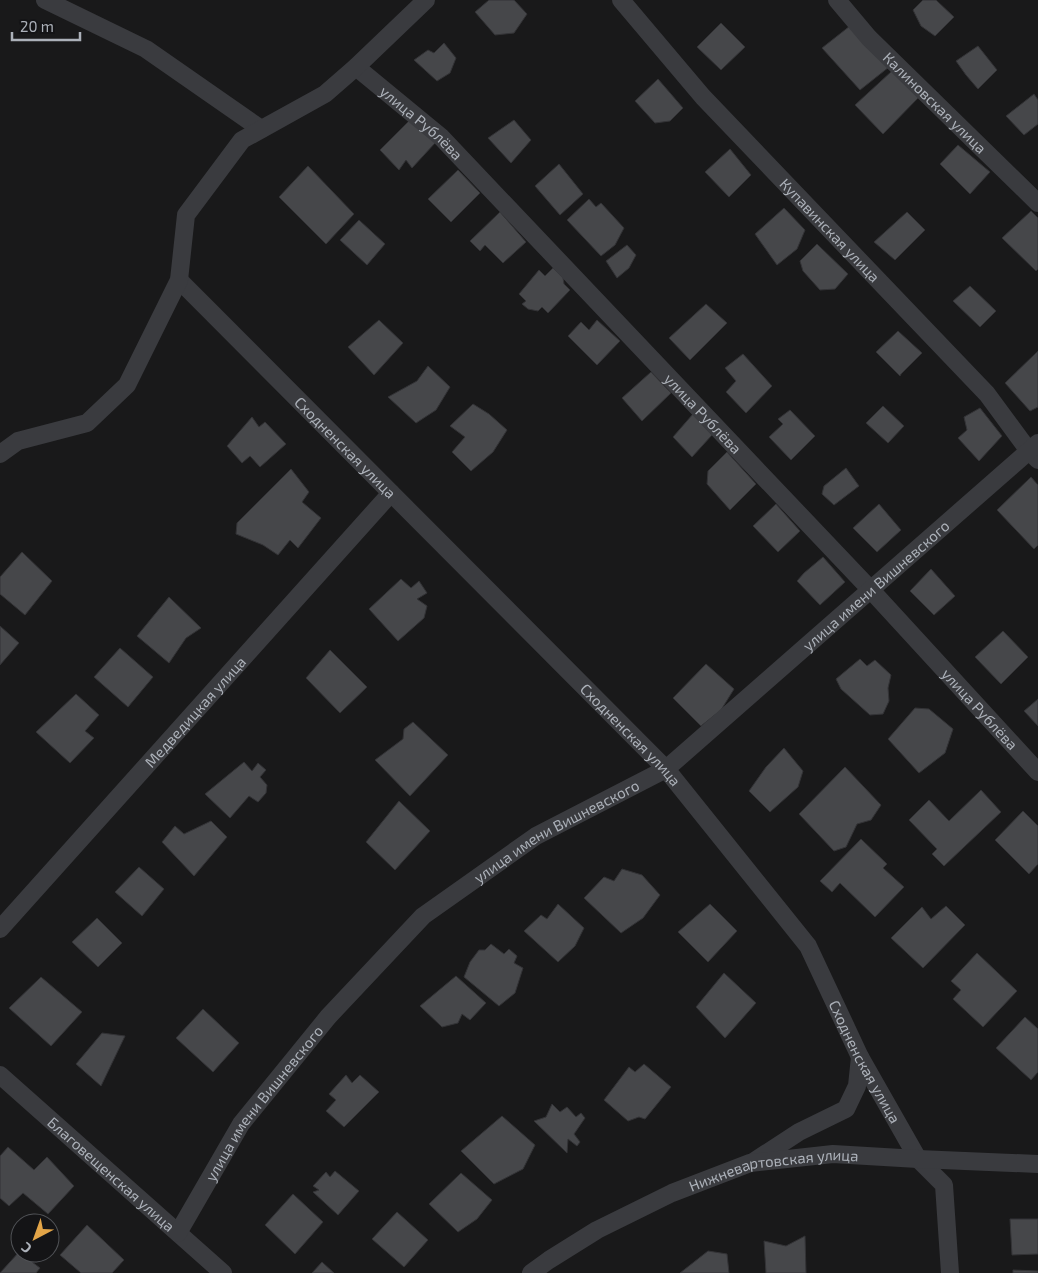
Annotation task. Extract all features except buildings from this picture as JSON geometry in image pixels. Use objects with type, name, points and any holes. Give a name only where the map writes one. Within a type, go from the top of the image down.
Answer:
[{"type":"street","points":[[45,0],[146,49],[261,129]]},
{"type":"street","points":[[0,454],[18,442],[87,422],[127,385],[179,280],[186,215],[242,140],[325,94],[426,0]]},
{"type":"street","name":"Купавинская улица","points":[[620,0],[703,97],[987,394],[1035,451]]},
{"type":"street","name":"Калиновская улица","points":[[837,0],[869,38],[1038,203]]},
{"type":"street","name":"улица Рублёва","points":[[356,67],[440,137],[870,589],[1038,772]]},
{"type":"street","name":"Сходненская улица","points":[[179,280],[666,770],[808,946],[860,1056],[918,1159],[944,1185],[950,1273]]},
{"type":"street","name":"улица имени Вишневского","points":[[178,1233],[241,1124],[328,1017],[423,916],[536,836],[666,770],[870,589],[1035,451]]},
{"type":"street","name":"Медведицкая улица","points":[[0,930],[391,493]]},
{"type":"street","points":[[750,1163],[799,1132],[846,1109],[857,1086],[860,1056]]},
{"type":"street","name":"Благовещенская улица","points":[[0,1075],[222,1273]]},
{"type":"street","name":"Нижневартовская улица","points":[[531,1273],[548,1260],[597,1230],[672,1193],[750,1163],[833,1154],[1038,1164]]}]
